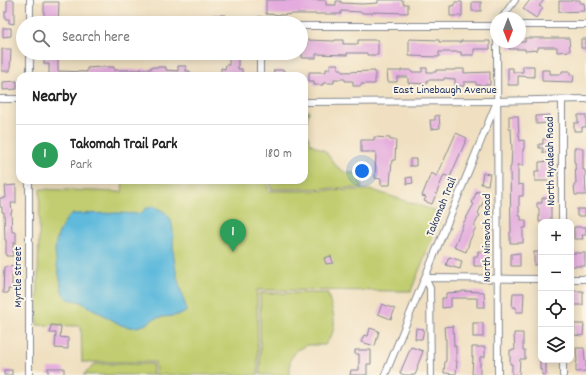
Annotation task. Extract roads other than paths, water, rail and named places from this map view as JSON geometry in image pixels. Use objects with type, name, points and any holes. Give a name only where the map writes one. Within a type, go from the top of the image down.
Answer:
[{"type":"street","points":[[30,0],[30,16]]},
{"type":"street","points":[[506,12],[515,0]]},
{"type":"street","points":[[526,26],[586,25]]},
{"type":"street","points":[[308,26],[490,26]]},
{"type":"street","name":"Takomah Trail","points":[[385,375],[497,101],[497,48]]},
{"type":"street","points":[[30,60],[30,72]]},
{"type":"street","points":[[260,60],[260,72]]},
{"type":"street","points":[[0,99],[16,99]]},
{"type":"street","name":"East Linebaugh Avenue","points":[[308,102],[586,99]]},
{"type":"street","name":"North Hyaleah Road","points":[[562,100],[562,219]]},
{"type":"street","name":"North Ninevah Road","points":[[497,101],[498,375]]},
{"type":"street","name":"Myrtle Street","points":[[29,375],[30,184]]},
{"type":"street","points":[[431,375],[430,288],[425,278],[538,279]]},
{"type":"street","points":[[574,279],[586,278]]},
{"type":"street","points":[[562,375],[563,363]]},
{"type":"water","points":[[153,206],[166,214],[171,221],[173,230],[173,253],[186,312],[178,315],[154,319],[147,324],[140,326],[128,327],[121,325],[79,301],[74,301],[64,296],[57,264],[55,245],[59,232],[65,221],[73,214],[140,214],[145,209]]},
{"type":"place","name":"Takomah Trail Park","points":[[233,252]]}]
